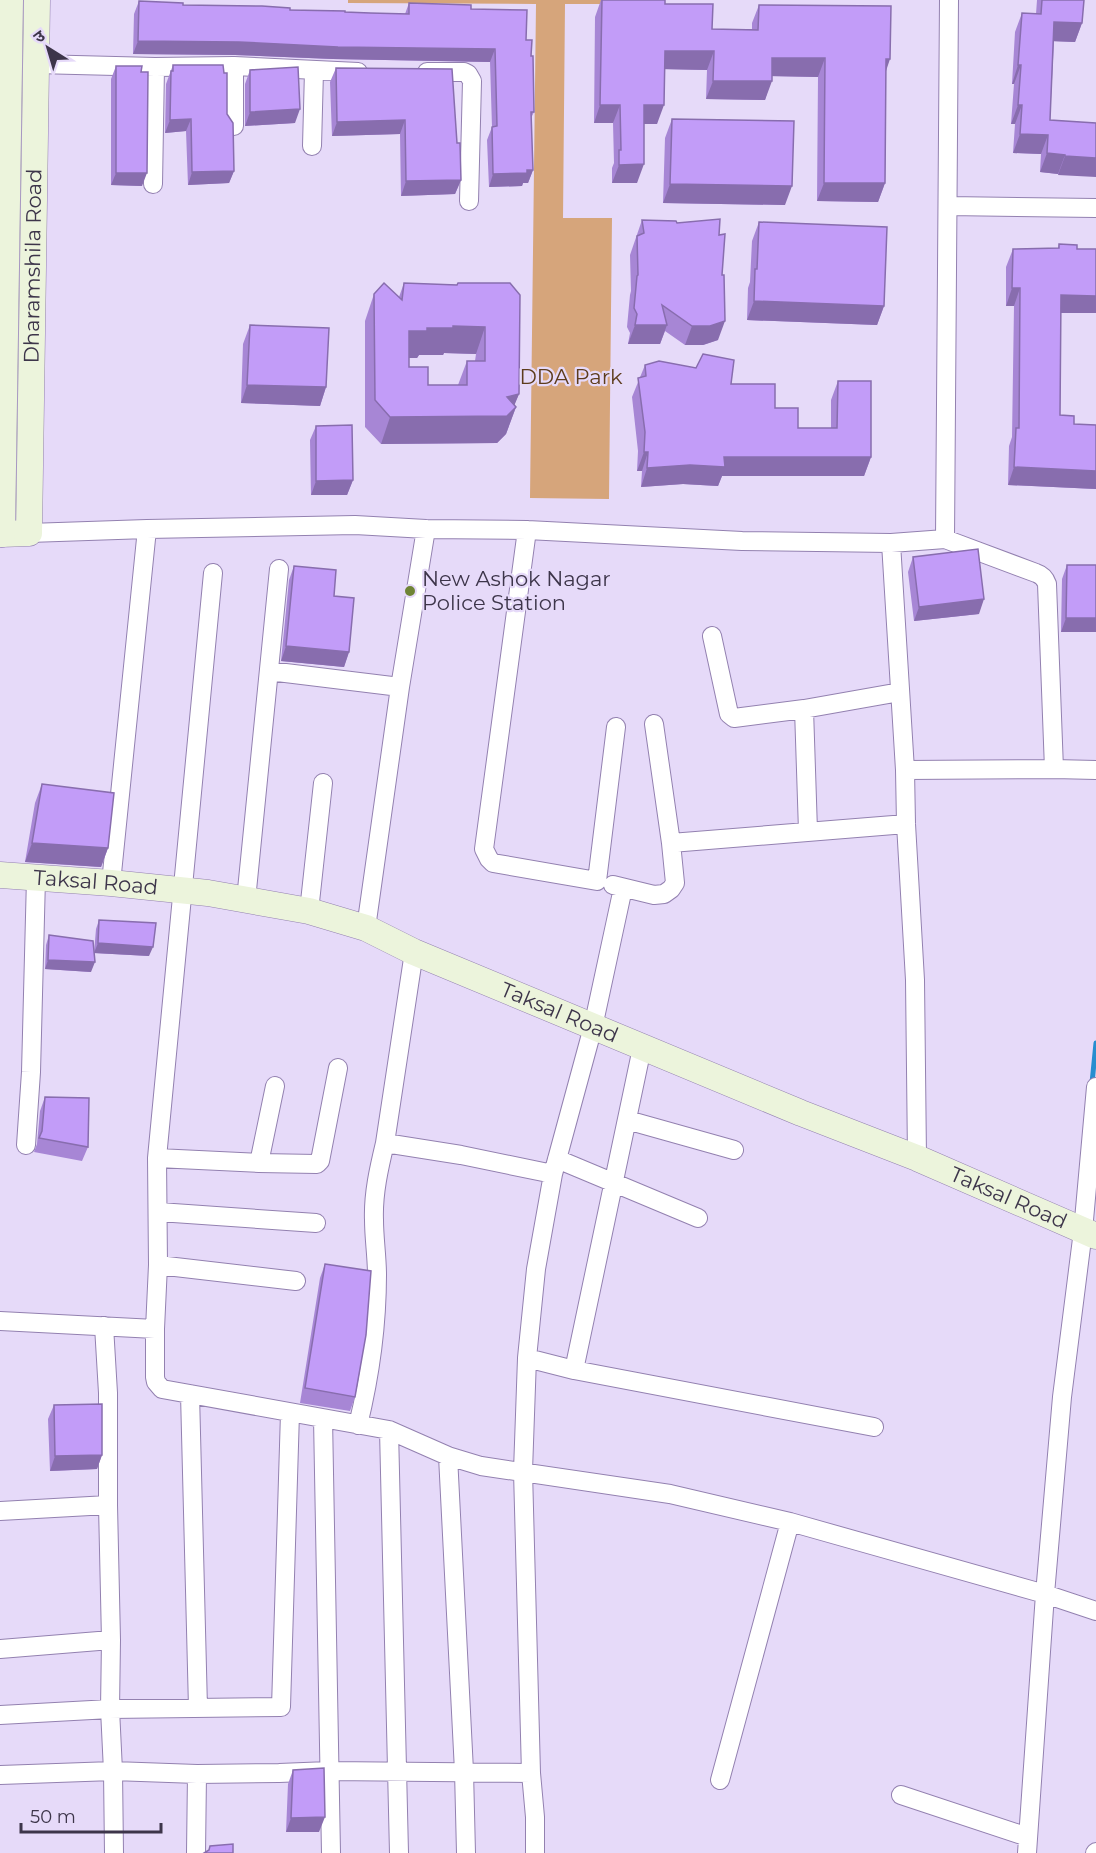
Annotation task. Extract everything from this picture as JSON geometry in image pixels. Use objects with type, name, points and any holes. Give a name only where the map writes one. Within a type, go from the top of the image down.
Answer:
[{"type":"street","name":"Dharamshila Road","points":[[1,534],[10,0]]},
{"type":"street","name":"Dharamshila Road","points":[[29,533],[37,0]]},
{"type":"street","points":[[945,539],[949,0]]},
{"type":"street","points":[[36,64],[234,66],[370,72]]},
{"type":"street","points":[[234,66],[234,126]]},
{"type":"street","points":[[153,184],[155,67]]},
{"type":"street","points":[[312,146],[314,71]]},
{"type":"street","points":[[405,73],[464,72],[470,77],[472,81],[469,201]]},
{"type":"street","points":[[948,206],[1096,207]]},
{"type":"street","points":[[1,534],[356,525],[426,529],[527,530],[742,541],[891,543],[945,539],[1041,575],[1045,580],[1054,769]]},
{"type":"street","points":[[111,883],[147,529]]},
{"type":"street","points":[[366,928],[400,687],[426,529]]},
{"type":"street","points":[[527,530],[484,849],[489,860],[493,863],[597,881],[654,894],[664,894],[671,889],[675,883],[671,843],[654,723]]},
{"type":"street","points":[[891,543],[915,980],[917,1158]]},
{"type":"street","points":[[246,900],[279,569]]},
{"type":"street","points":[[213,573],[158,1158],[159,1212],[154,1377],[156,1382],[162,1389],[389,1431],[448,1456],[481,1466],[670,1494],[790,1522],[1045,1594],[1096,1611]]},
{"type":"street","points":[[712,636],[729,714],[737,719],[900,692]]},
{"type":"street","points":[[269,671],[400,687]]},
{"type":"street","points":[[804,709],[808,831]]},
{"type":"street","points":[[597,881],[616,727]]},
{"type":"street","points":[[905,770],[1096,770]]},
{"type":"street","points":[[309,911],[323,783]]},
{"type":"street","points":[[671,843],[906,824]]},
{"type":"street","name":"Taksal Road","points":[[0,875],[208,893],[309,911],[366,928],[414,952],[642,1048],[917,1158],[1090,1233]]},
{"type":"street","points":[[26,1145],[31,1072],[36,878]]},
{"type":"street","points":[[534,1853],[535,1817],[531,1773],[523,1471],[527,1358],[536,1269],[555,1166],[593,1027],[622,888]]},
{"type":"street","points":[[358,1425],[365,1398],[375,1318],[377,1273],[374,1219],[378,1174],[385,1143],[414,952]]},
{"type":"street","points":[[574,1370],[642,1048]]},
{"type":"street","points":[[158,1158],[313,1165],[320,1161],[338,1068]]},
{"type":"street","points":[[259,1163],[275,1086]]},
{"type":"street","points":[[901,1795],[1028,1845],[1045,1594],[1062,1397],[1090,1233],[1096,1087]]},
{"type":"street","points":[[627,1120],[734,1150]]},
{"type":"street","points":[[385,1143],[555,1166],[614,1182],[698,1218]]},
{"type":"street","points":[[159,1212],[316,1223]]},
{"type":"street","points":[[158,1265],[296,1281]]},
{"type":"street","points":[[0,1321],[155,1329]]},
{"type":"street","points":[[104,1326],[108,1393],[110,1709],[114,1853]]},
{"type":"street","points":[[527,1358],[574,1370],[874,1427]]},
{"type":"street","points":[[190,1394],[198,1708]]},
{"type":"street","points":[[0,1714],[110,1709],[281,1707],[290,1413]]},
{"type":"street","points":[[323,1418],[331,1853]]},
{"type":"street","points":[[389,1431],[399,1853]]},
{"type":"street","points":[[448,1456],[464,1771],[465,1853]]},
{"type":"street","points":[[0,1511],[108,1504]]},
{"type":"street","points":[[720,1780],[790,1522]]},
{"type":"street","points":[[0,1649],[111,1640]]},
{"type":"street","points":[[0,1775],[113,1771],[197,1774],[329,1771],[531,1773]]},
{"type":"street","points":[[196,1853],[197,1774]]},
{"type":"green space","name":"DDA Park","points":[[348,0],[652,0],[652,4],[565,4],[563,218],[612,218],[609,499],[530,498],[536,4],[348,3]]},
{"type":"building","points":[[602,0],[665,0],[665,4],[713,4],[712,29],[758,30],[759,5],[891,6],[890,59],[886,59],[885,183],[824,183],[825,58],[772,58],[772,81],[713,81],[714,51],[665,51],[664,105],[644,105],[644,164],[619,165],[620,105],[600,105]]},
{"type":"building","points":[[1042,0],[1084,0],[1082,23],[1054,22],[1050,120],[1096,123],[1096,158],[1047,153],[1048,135],[1020,134],[1022,105],[1018,105],[1021,65],[1018,65],[1022,13],[1041,14]]},
{"type":"building","points":[[139,1],[183,3],[183,5],[262,6],[290,8],[290,10],[409,14],[409,3],[471,5],[471,9],[527,10],[526,40],[532,40],[531,56],[533,56],[534,112],[531,112],[533,170],[527,170],[527,173],[493,174],[492,127],[497,126],[495,49],[138,41]]},
{"type":"building","points":[[173,65],[223,65],[224,73],[227,73],[227,114],[233,123],[234,171],[192,172],[191,119],[170,120]]},
{"type":"building","points":[[116,66],[142,66],[141,72],[148,72],[147,173],[116,173]]},
{"type":"building","points":[[298,67],[300,109],[250,112],[250,70]]},
{"type":"building","points":[[336,68],[452,69],[457,143],[460,143],[461,180],[406,181],[405,120],[337,122]]},
{"type":"building","points":[[672,119],[794,121],[792,186],[670,184]]},
{"type":"building","points":[[720,219],[719,235],[725,234],[722,275],[724,275],[725,321],[710,326],[692,326],[662,305],[667,325],[635,325],[637,314],[634,308],[638,275],[637,236],[644,233],[642,220],[676,221],[677,223]]},
{"type":"building","points":[[759,222],[887,227],[884,306],[754,301]]},
{"type":"building","points":[[1059,244],[1077,245],[1077,249],[1096,249],[1096,296],[1061,295],[1060,415],[1074,416],[1074,424],[1096,425],[1096,471],[1014,467],[1016,428],[1019,428],[1020,288],[1012,288],[1013,249],[1059,248]]},
{"type":"building","points":[[384,283],[402,300],[404,283],[457,285],[458,283],[510,283],[520,295],[519,394],[507,397],[516,407],[507,416],[390,417],[375,400],[374,294]],"holes":[[[453,326],[485,327],[485,361],[467,361],[467,385],[428,385],[428,367],[409,367],[409,331],[427,331],[427,328],[453,328]]]},
{"type":"building","points":[[250,325],[329,328],[326,387],[247,385]]},
{"type":"building","points":[[703,354],[734,360],[731,384],[775,384],[775,408],[798,408],[798,428],[837,428],[838,381],[871,381],[871,457],[724,457],[725,467],[690,465],[647,468],[648,452],[644,452],[645,432],[638,378],[646,376],[645,365],[659,361],[696,368]]},
{"type":"building","points":[[352,425],[353,480],[316,481],[316,426]]},
{"type":"building","points":[[978,549],[984,599],[919,607],[913,557]]},
{"type":"building","points":[[1067,565],[1096,565],[1096,618],[1066,618]]},
{"type":"building","points":[[294,566],[336,570],[334,596],[354,598],[349,652],[286,646]]},
{"type":"building","points":[[42,784],[114,793],[108,848],[32,843]]},
{"type":"building","points":[[99,920],[156,923],[153,947],[98,943]]},
{"type":"building","points":[[49,935],[93,941],[95,962],[48,960]]},
{"type":"building","points":[[45,1097],[89,1098],[88,1147],[39,1138],[42,1131]]},
{"type":"building","points":[[325,1264],[371,1271],[366,1335],[355,1397],[305,1388]]},
{"type":"building","points":[[102,1404],[102,1455],[55,1456],[54,1405]]},
{"type":"building","points":[[324,1768],[325,1817],[291,1818],[293,1770]]},
{"type":"building","points":[[233,1844],[233,1853],[204,1853],[209,1850],[210,1846]]},
{"type":"waterway","points":[[1092,1083],[1096,1043]]},
{"type":"place","name":"New Ashok Nagar Police Station","points":[[410,591]]}]
